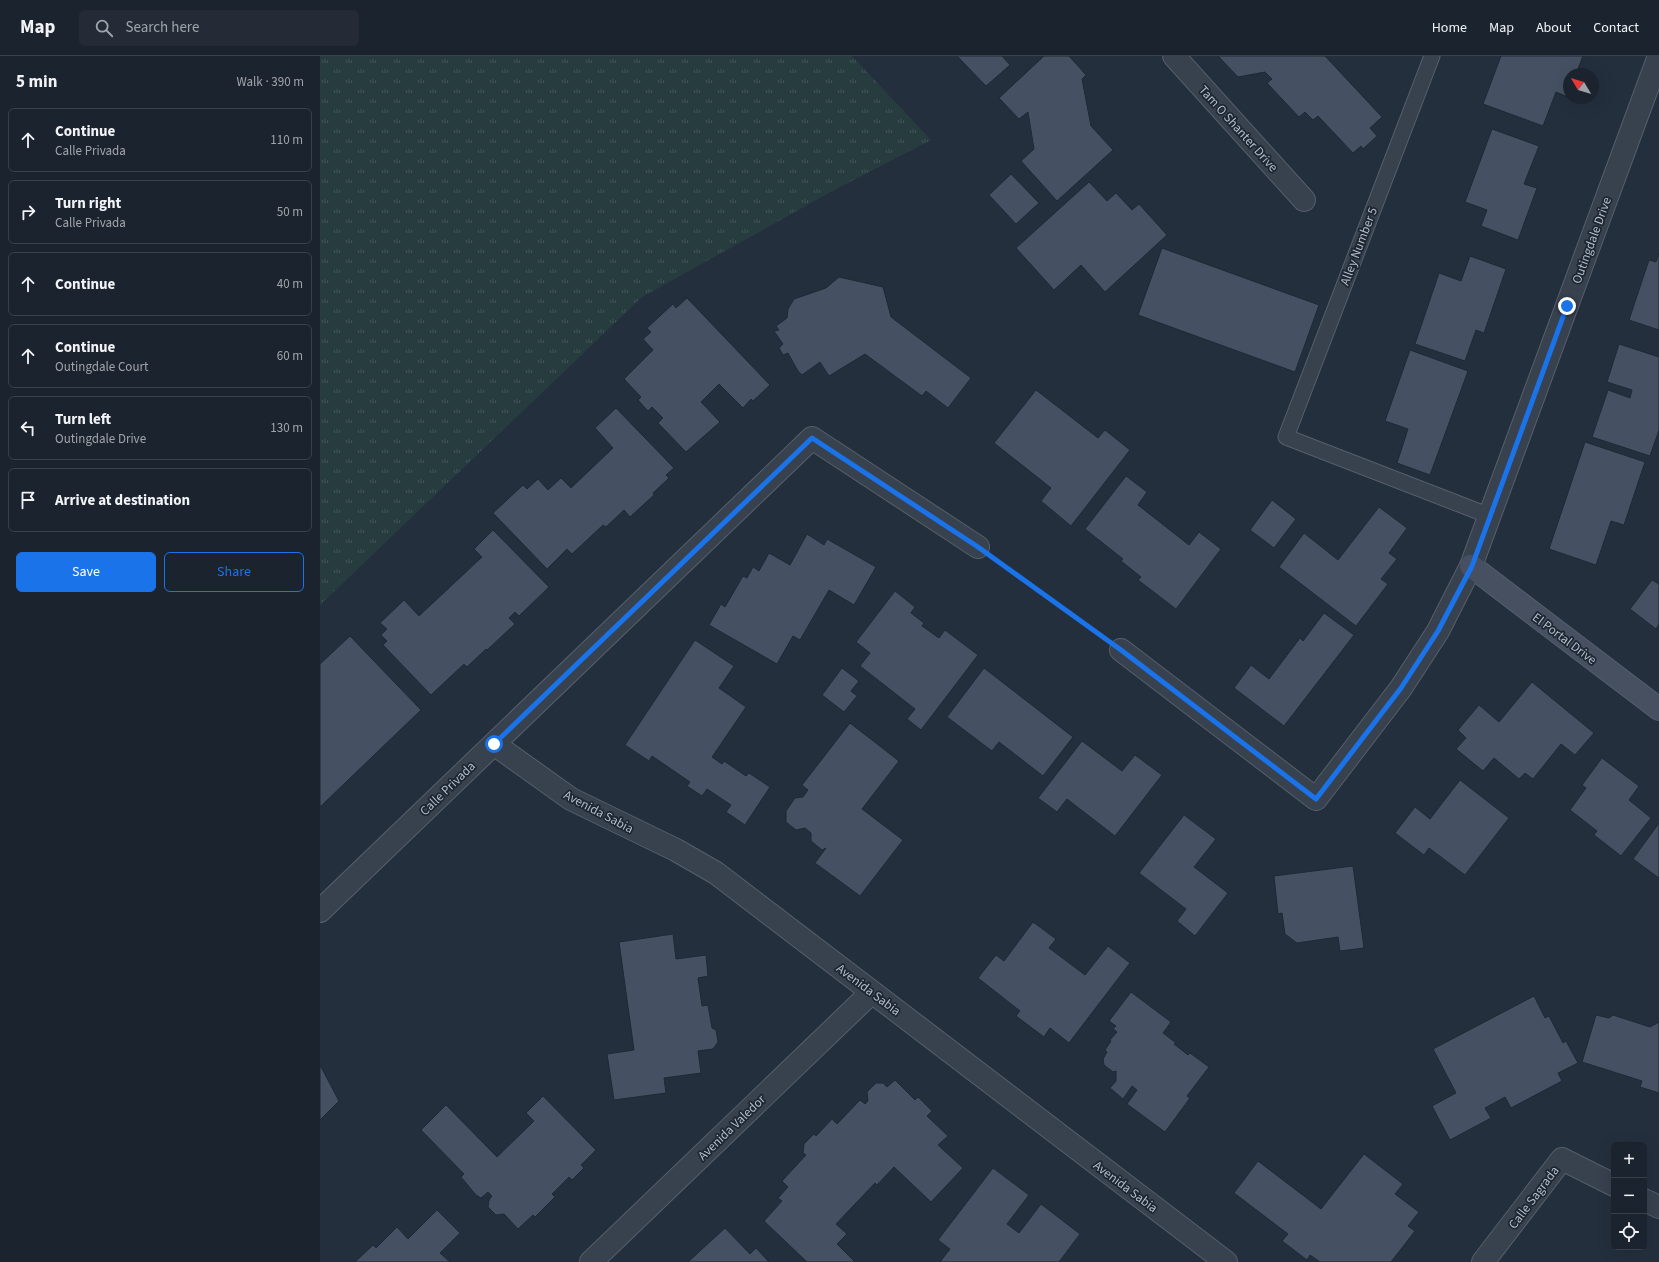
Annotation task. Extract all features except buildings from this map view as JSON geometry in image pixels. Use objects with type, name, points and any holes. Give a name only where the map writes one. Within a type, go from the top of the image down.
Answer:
[{"type":"street","name":"Tam O Shanter Drive","points":[[1174,56],[1304,200]]},
{"type":"street","name":"Outingdale Drive","points":[[1121,650],[1316,799],[1401,688],[1438,631],[1472,566],[1659,56]]},
{"type":"street","name":"Calle Privada","points":[[320,911],[812,438],[978,547]]},
{"type":"street","name":"El Portal Drive","points":[[1472,566],[1659,709]]},
{"type":"street","name":"Avenida Sabia","points":[[494,744],[571,799],[676,850],[716,873],[1226,1262]]},
{"type":"street","name":"Avenida Valedor","points":[[590,1262],[872,992]]},
{"type":"street","name":"Calle Sagrada","points":[[1483,1262],[1562,1159],[1611,1184]]},
{"type":"street","points":[[1647,1201],[1659,1207]]},
{"type":"lane","name":"Alley Number 5","points":[[1432,56],[1286,437],[1490,516]]},
{"type":"path","points":[[978,547],[1121,650]]},
{"type":"green space","points":[[320,56],[852,56],[931,140],[838,188],[642,297],[320,605]]},
{"type":"route","points":[[494,744],[812,438],[978,547],[1121,650],[1316,799],[1401,688],[1438,631],[1472,566],[1567,306]]}]
